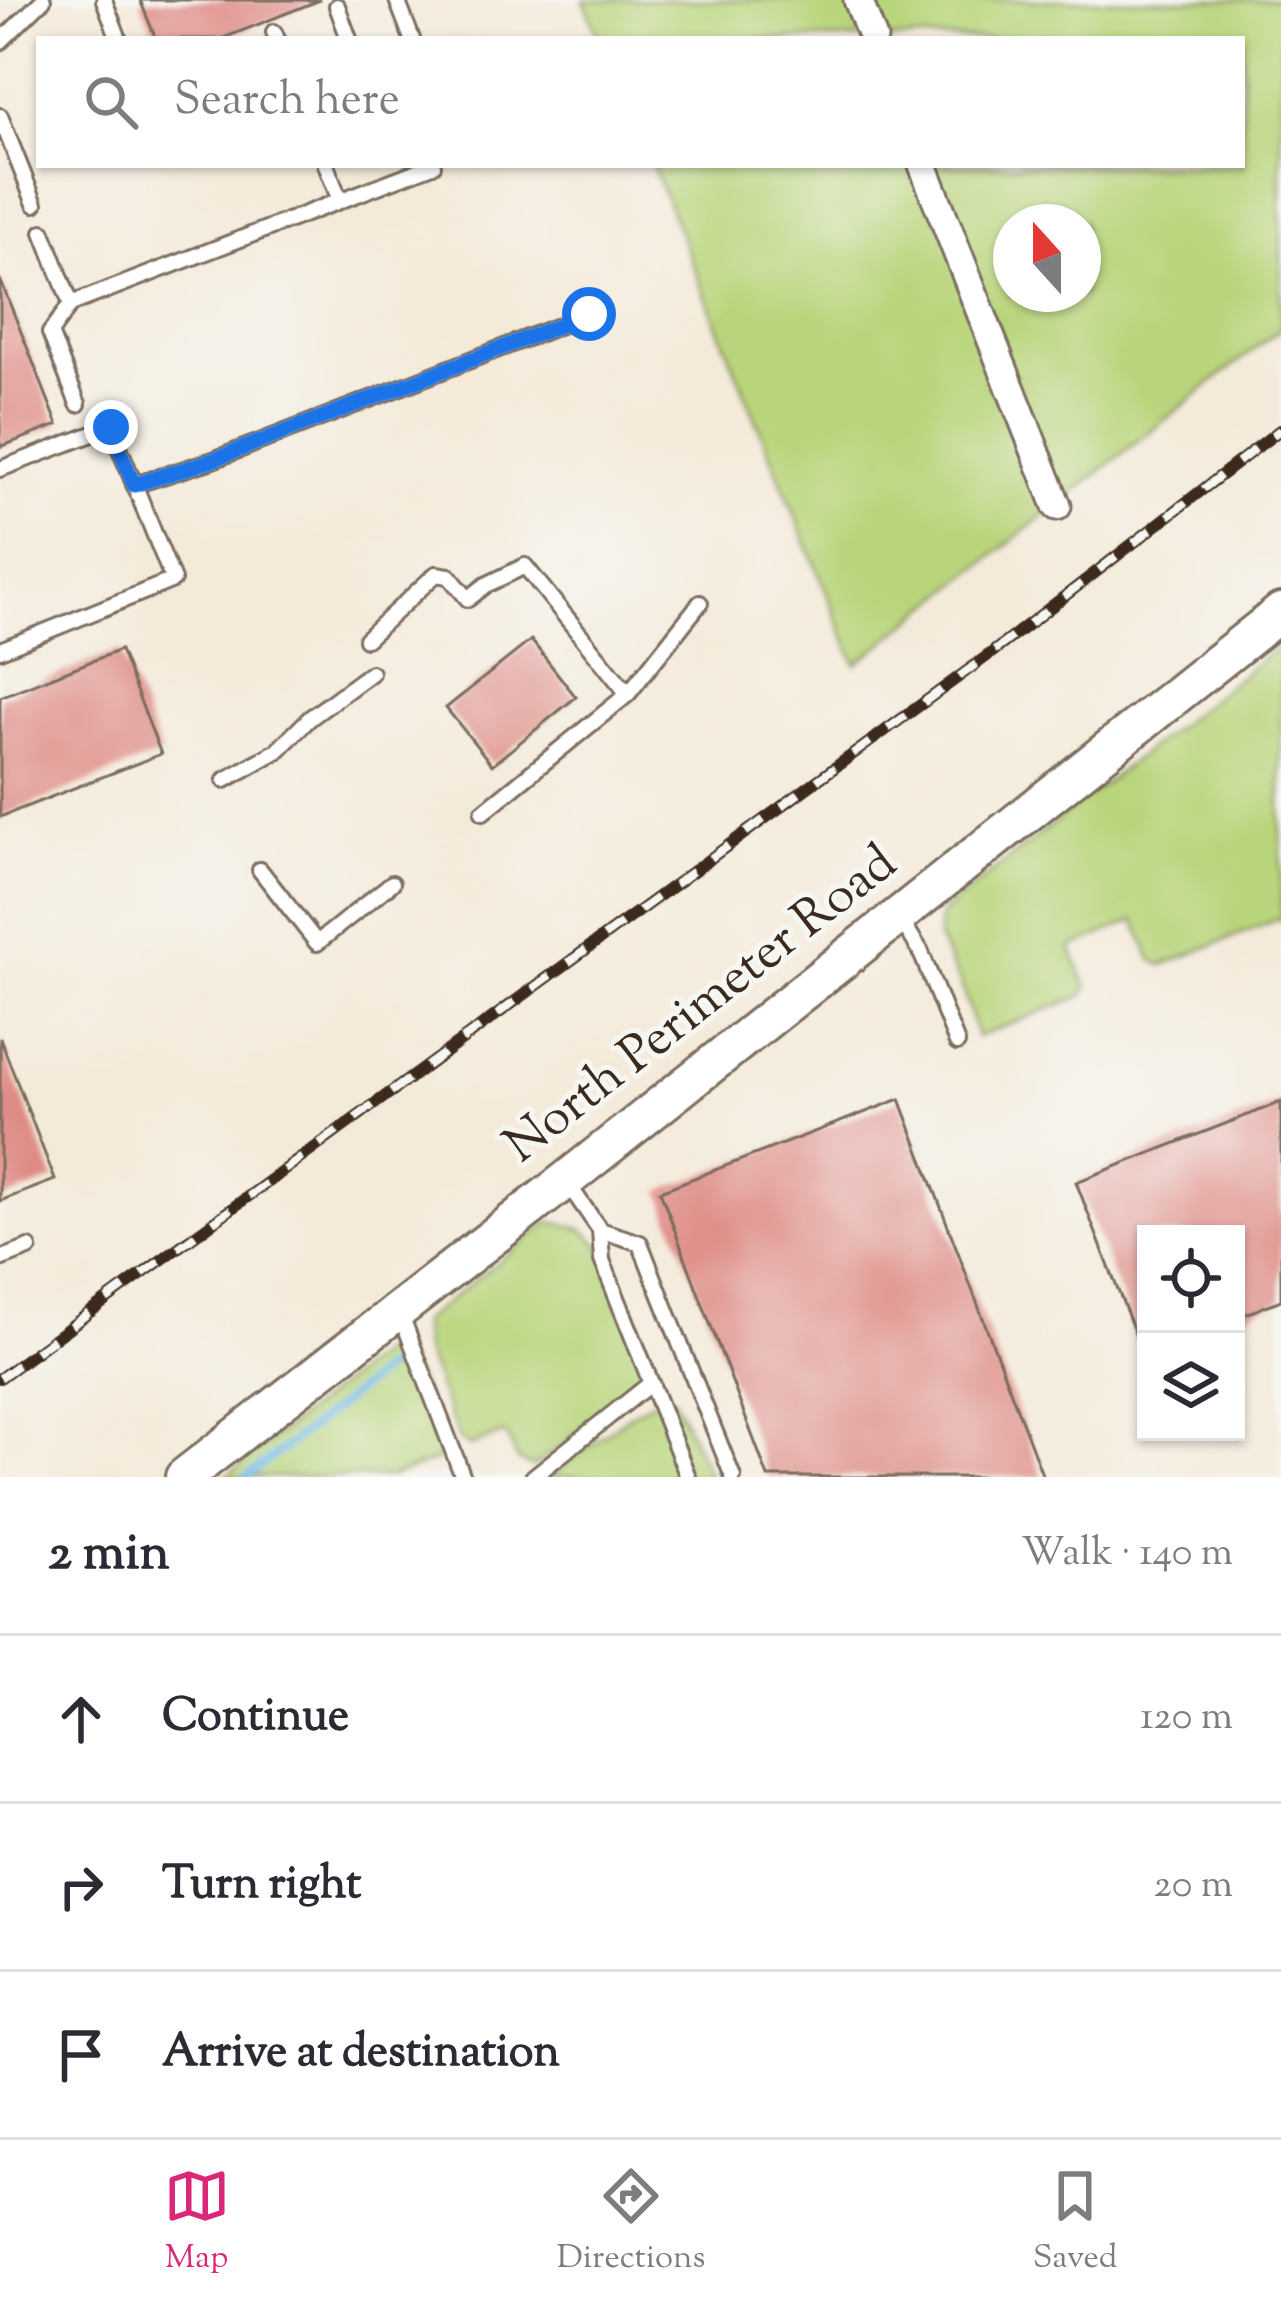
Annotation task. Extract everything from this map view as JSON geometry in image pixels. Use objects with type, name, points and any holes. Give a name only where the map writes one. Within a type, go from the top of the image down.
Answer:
[{"type":"street","points":[[858,0],[872,36]]},
{"type":"street","points":[[923,168],[1057,506]]},
{"type":"street","name":"North Perimeter Road","points":[[184,1477],[1281,612]]},
{"type":"lane","points":[[0,42],[43,0]]},
{"type":"lane","points":[[104,0],[118,36]]},
{"type":"lane","points":[[397,0],[411,36]]},
{"type":"lane","points":[[337,7],[348,36]]},
{"type":"lane","points":[[0,116],[35,203]]},
{"type":"lane","points":[[327,168],[340,201]]},
{"type":"lane","points":[[78,404],[50,333],[71,304],[340,201],[400,171]]},
{"type":"lane","points":[[43,232],[71,304]]},
{"type":"lane","points":[[134,485],[213,460],[589,314]]},
{"type":"lane","points":[[0,469],[111,427],[173,580],[0,650]]},
{"type":"lane","points":[[366,639],[436,574],[449,576],[468,599],[525,566],[628,694]]},
{"type":"lane","points":[[483,812],[628,694],[700,603]]},
{"type":"lane","points":[[225,780],[277,751],[310,718],[371,673]]},
{"type":"lane","points":[[260,870],[317,943],[392,883]]},
{"type":"lane","points":[[898,916],[920,950],[957,1043]]},
{"type":"lane","points":[[566,1180],[600,1230],[602,1260],[688,1477]]},
{"type":"lane","points":[[600,1230],[640,1243],[734,1477]]},
{"type":"lane","points":[[0,1259],[29,1248]]},
{"type":"lane","points":[[399,1310],[463,1477]]},
{"type":"lane","points":[[532,1477],[651,1383]]},
{"type":"green space","points":[[584,0],[1281,0],[1281,328],[856,664],[653,168],[1245,168],[1245,36],[599,36]]},
{"type":"green space","points":[[1281,644],[1281,918],[1163,965],[1152,960],[1135,920],[1071,948],[1087,987],[1084,995],[977,1037],[962,987],[938,938],[940,916]]},
{"type":"green space","points":[[549,1222],[584,1230],[599,1244],[647,1347],[644,1368],[630,1393],[533,1467],[518,1460],[503,1434],[469,1446],[459,1440],[424,1349],[421,1322]]},
{"type":"green space","points":[[383,1351],[395,1355],[414,1375],[442,1447],[439,1459],[391,1477],[225,1477]]},
{"type":"green space","points":[[664,1394],[673,1398],[710,1477],[549,1477],[632,1413]]},
{"type":"building","points":[[140,0],[320,0],[229,36],[155,36]]},
{"type":"building","points":[[0,279],[58,425],[0,447]]},
{"type":"building","points":[[531,640],[576,697],[492,765],[446,708]]},
{"type":"building","points":[[120,650],[161,754],[0,817],[0,697]]},
{"type":"building","points":[[0,1038],[55,1180],[0,1201]]},
{"type":"building","points":[[900,1099],[1043,1477],[768,1477],[660,1191]]},
{"type":"building","points":[[1281,1102],[1281,1300],[1245,1314],[1245,1225],[1137,1225],[1137,1339],[1076,1182]]},
{"type":"waterway","points":[[247,1477],[393,1363]]},
{"type":"railway","points":[[0,1378],[990,654],[1281,429]]},
{"type":"route","points":[[111,427],[134,485],[213,460],[589,314]]}]
